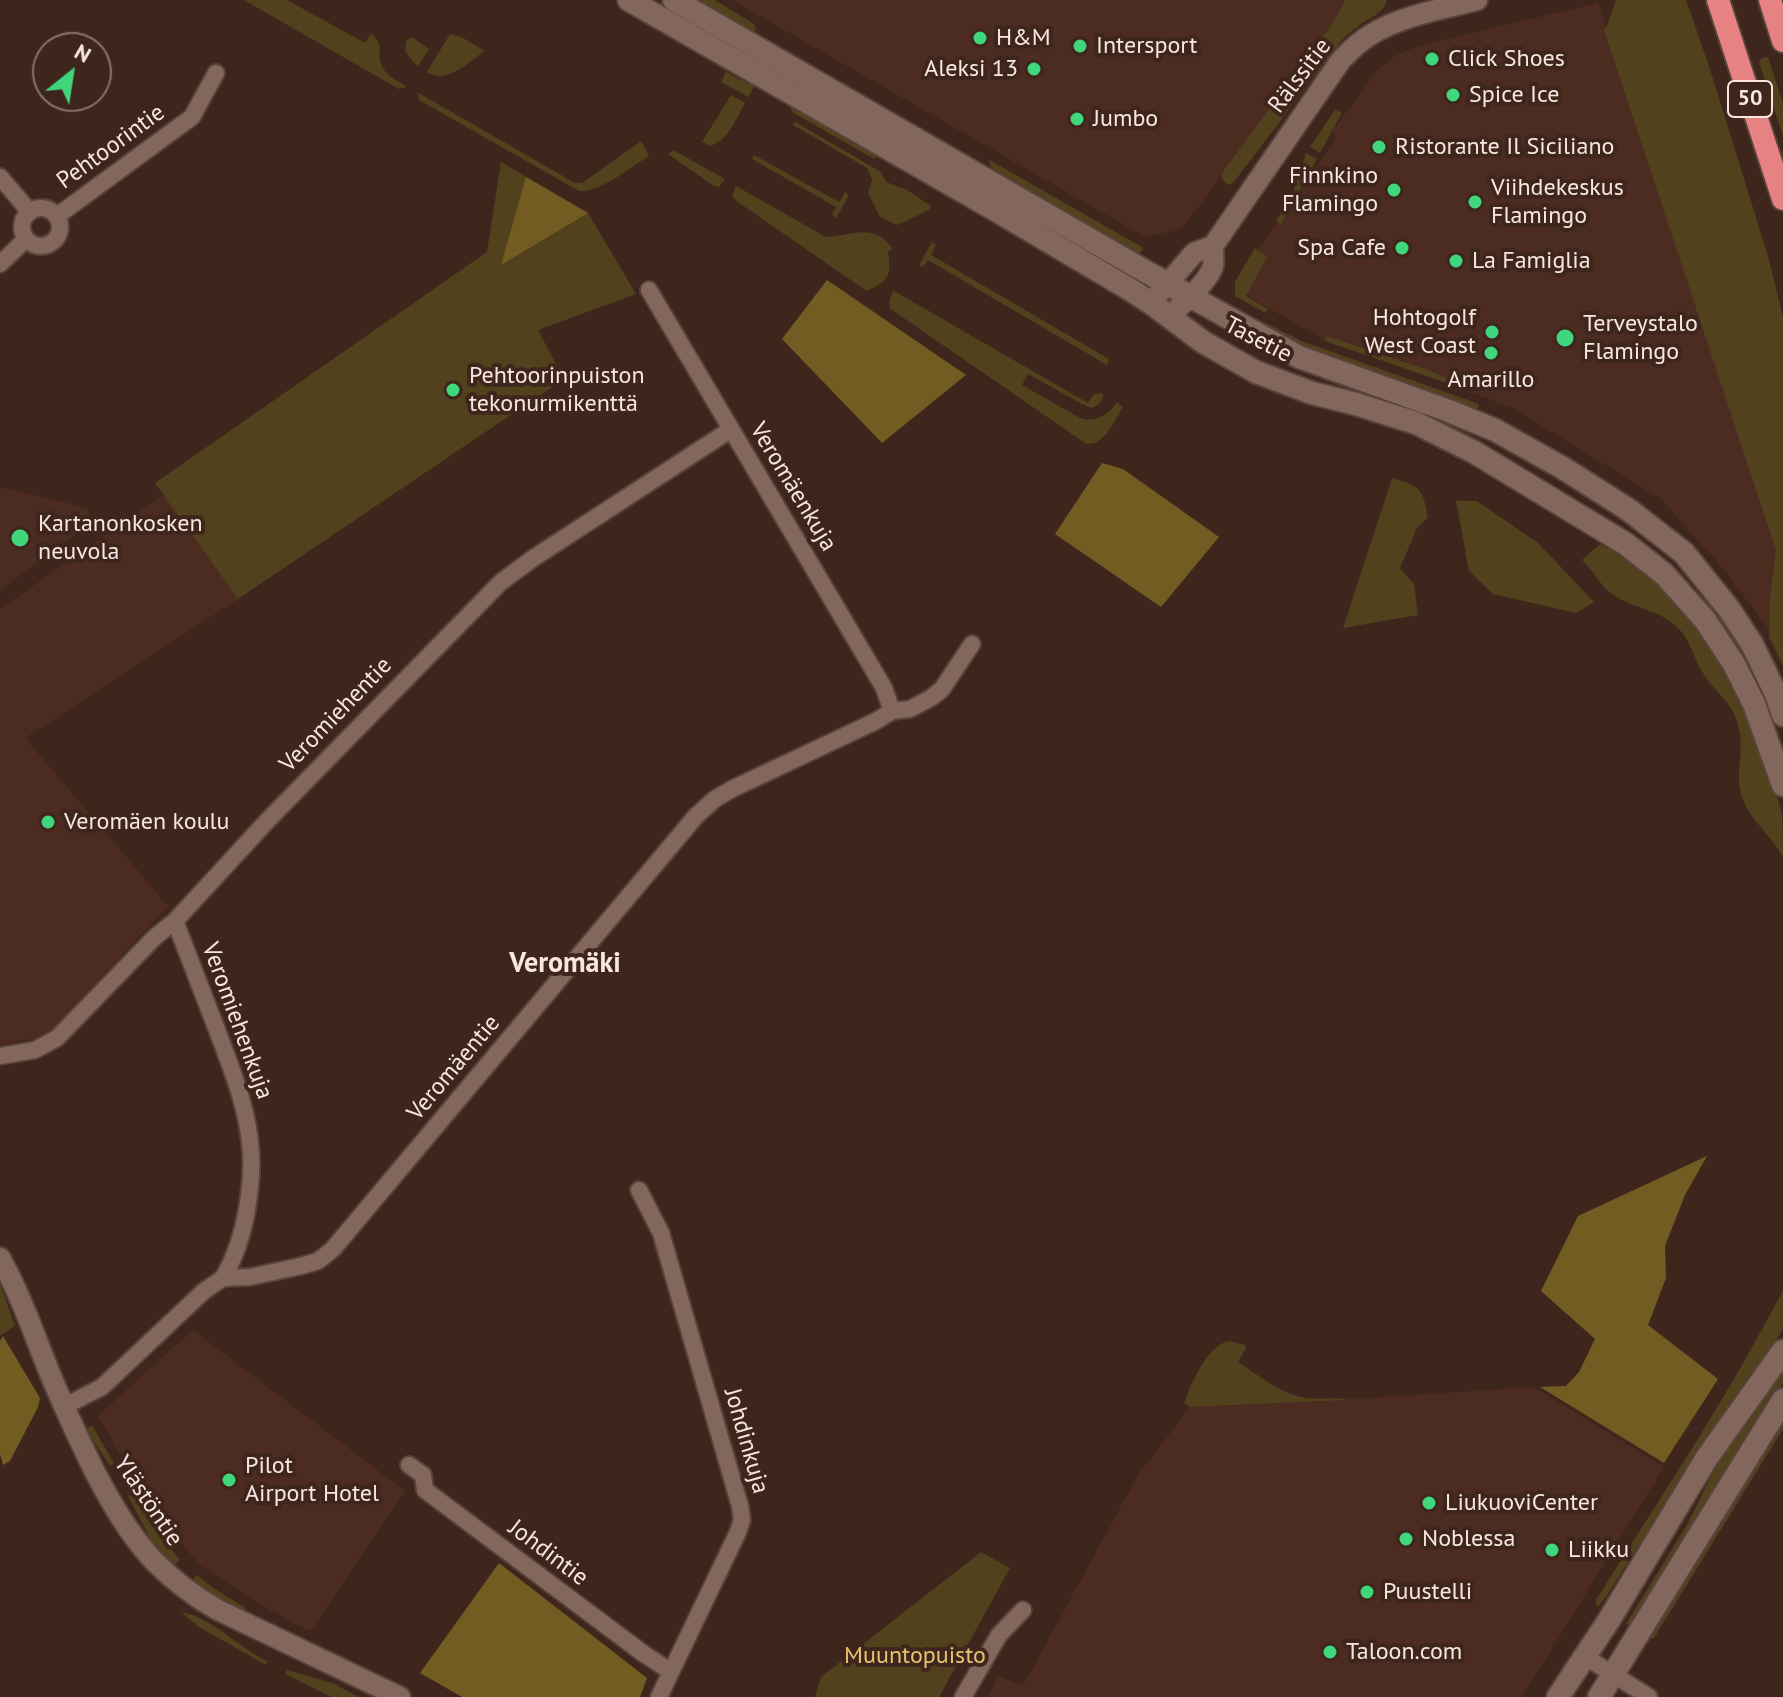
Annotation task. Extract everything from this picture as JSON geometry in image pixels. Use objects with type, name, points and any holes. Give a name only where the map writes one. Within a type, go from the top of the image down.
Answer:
[{"type":"highway","name":"50","points":[[1718,0],[1783,199]]},
{"type":"highway","points":[[1770,0],[1783,41]]},
{"type":"main road","name":"Tasetie","points":[[629,0],[985,204],[1160,309],[1203,342],[1256,372],[1312,393],[1416,423],[1462,446],[1626,544],[1664,574],[1705,620],[1734,664],[1754,704],[1783,785]]},
{"type":"main road","name":"Tasetie","points":[[674,0],[1299,357],[1495,430],[1629,510],[1684,553],[1729,609],[1752,644],[1783,715]]},
{"type":"main road","points":[[1558,1697],[1609,1620],[1706,1459],[1783,1351]]},
{"type":"main road","points":[[1599,1697],[1783,1400]]},
{"type":"street","name":"Rälssitie","points":[[1160,309],[1191,297],[1213,267],[1213,246],[1341,60],[1361,41],[1406,19],[1477,0]]},
{"type":"street","name":"Pehtoorintie","points":[[57,216],[192,117],[216,73]]},
{"type":"street","points":[[0,177],[30,212]]},
{"type":"street","points":[[47,209],[57,216],[60,232],[54,242],[43,246],[31,244],[26,239],[22,228],[30,212],[47,209]]},
{"type":"street","points":[[0,264],[26,239]]},
{"type":"street","name":"Rälssitie","points":[[1160,309],[1168,282],[1194,253],[1213,246]]},
{"type":"street","name":"Veromäenkuja","points":[[649,290],[884,688],[892,711]]},
{"type":"street","name":"Veromiehentie","points":[[0,1056],[35,1050],[57,1038],[155,937],[175,921],[268,820],[501,582],[730,430]]},
{"type":"street","name":"Veromäentie","points":[[223,1278],[250,1277],[301,1266],[318,1261],[333,1249],[696,816],[732,789],[892,711],[910,709],[931,698],[942,689],[972,644]]},
{"type":"street","name":"Veromiehenkuja","points":[[175,921],[232,1070],[248,1128],[251,1172],[245,1220],[232,1262],[223,1278]]},
{"type":"street","name":"Johdinkuja","points":[[639,1190],[661,1233],[742,1520],[659,1697]]},
{"type":"street","name":"Ylästöntie","points":[[0,1258],[84,1449],[131,1532],[154,1560],[196,1597],[241,1622],[400,1697]]},
{"type":"street","points":[[65,1406],[102,1387],[204,1291],[223,1278]]},
{"type":"street","name":"Johdintie","points":[[409,1465],[423,1475],[425,1490],[670,1671]]},
{"type":"street","points":[[963,1697],[999,1635],[1023,1610]]},
{"type":"street","points":[[1584,1656],[1649,1697]]},
{"type":"shaded area","name":"Jumbo","points":[[732,0],[1345,0],[1334,21],[1182,229],[1145,237]]},
{"type":"shaded area","name":"Viihdekeskus Flamingo","points":[[1598,3],[1783,558],[1777,640],[1719,564],[1661,499],[1511,407],[1322,339],[1248,296],[1243,270],[1335,141],[1333,130],[1379,68],[1396,55],[1425,44]]},
{"type":"shaded area","points":[[526,177],[588,213],[501,265]]},
{"type":"shaded area","points":[[827,280],[966,375],[882,443],[782,339]]},
{"type":"shaded area","points":[[1102,463],[1123,469],[1219,537],[1161,607],[1055,534]]},
{"type":"shaded area","points":[[0,487],[88,508],[91,524],[0,590]]},
{"type":"shaded area","name":"Veromäen koulu","points":[[164,495],[238,599],[25,738],[168,906],[46,1036],[0,1045],[0,609]]},
{"type":"shaded area","points":[[1707,1156],[1685,1195],[1665,1246],[1666,1278],[1648,1325],[1718,1379],[1664,1463],[1540,1387],[1566,1386],[1579,1372],[1595,1339],[1541,1291],[1578,1216]]},
{"type":"shaded area","points":[[194,1331],[405,1491],[311,1631],[258,1603],[201,1566],[171,1532],[98,1416]]},
{"type":"shaded area","points":[[3,1336],[40,1398],[10,1461],[3,1465],[0,1454],[0,1341]]},
{"type":"shaded area","points":[[1534,1387],[1664,1467],[1522,1697],[987,1697],[999,1676],[1023,1686],[1138,1475],[1190,1407]]},
{"type":"shaded area","points":[[499,1563],[647,1678],[640,1697],[462,1697],[420,1673]]},
{"type":"green space","points":[[244,0],[287,0],[365,43],[371,33],[379,45],[383,68],[406,87],[399,89]]},
{"type":"green space","points":[[696,0],[715,0],[754,24],[756,29],[750,31]]},
{"type":"green space","points":[[1345,0],[1387,0],[1379,13],[1341,41],[1234,182],[1230,185],[1225,183],[1222,173],[1334,21]]},
{"type":"green space","points":[[1616,0],[1686,0],[1768,256],[1783,317],[1783,665],[1769,637],[1776,550],[1604,30]]},
{"type":"green space","points":[[450,34],[485,51],[450,74],[442,76],[427,72]]},
{"type":"green space","points":[[412,37],[429,49],[418,66],[405,51],[406,41]]},
{"type":"green space","points":[[1768,57],[1783,103],[1783,137],[1759,62]]},
{"type":"green space","points":[[726,72],[755,85],[748,97],[721,82]]},
{"type":"green space","points":[[417,92],[575,183],[582,183],[640,142],[649,156],[605,184],[579,191],[419,100]]},
{"type":"green space","points":[[731,95],[745,103],[731,129],[710,146],[702,142]]},
{"type":"green space","points":[[790,105],[877,154],[874,159],[792,112]]},
{"type":"green space","points":[[1335,110],[1342,113],[1320,153],[1310,147]]},
{"type":"green space","points":[[795,122],[881,172],[886,182],[907,190],[931,206],[929,210],[897,225],[880,217],[868,193],[872,180],[867,168],[793,125]]},
{"type":"green space","points":[[673,150],[725,179],[719,187],[714,186],[668,154]]},
{"type":"green space","points":[[1306,153],[1317,159],[1281,224],[1276,221],[1294,190]]},
{"type":"green space","points":[[754,155],[839,202],[845,192],[848,194],[836,218],[832,215],[836,207],[752,159]]},
{"type":"green space","points":[[988,159],[1143,250],[1139,253],[1130,250],[1054,206],[991,167]]},
{"type":"green space","points":[[501,162],[588,213],[636,294],[538,330],[564,379],[238,599],[155,483],[487,252]]},
{"type":"green space","points":[[736,186],[826,237],[862,232],[885,240],[892,248],[888,253],[890,266],[885,280],[868,292],[735,200],[732,196]]},
{"type":"green space","points":[[932,242],[936,245],[931,255],[1109,359],[1107,365],[928,260],[923,267],[919,265]]},
{"type":"green space","points":[[1255,248],[1267,257],[1246,296],[1268,309],[1265,313],[1235,296],[1235,282]]},
{"type":"green space","points":[[894,291],[1088,403],[1093,395],[1101,393],[1104,396],[1092,408],[1028,374],[1022,385],[1080,418],[1102,417],[1117,402],[1123,407],[1103,437],[1085,443],[895,312],[890,308]]},
{"type":"green space","points":[[1233,307],[1304,342],[1468,400],[1479,405],[1478,408],[1326,356],[1297,344],[1231,309]]},
{"type":"green space","points":[[1327,336],[1456,382],[1453,385],[1325,341]]},
{"type":"green space","points":[[1392,478],[1419,490],[1428,517],[1417,528],[1400,568],[1414,584],[1418,615],[1343,628]]},
{"type":"green space","points":[[1456,501],[1477,501],[1538,543],[1594,602],[1576,613],[1493,594],[1469,571]]},
{"type":"green space","points":[[1600,544],[1608,549],[1612,546],[1671,598],[1704,637],[1732,681],[1778,799],[1782,815],[1783,858],[1742,797],[1739,781],[1740,735],[1735,715],[1703,673],[1680,630],[1665,618],[1623,601],[1610,592],[1582,560]]},
{"type":"green space","points":[[0,1284],[15,1326],[0,1336]]},
{"type":"green space","points":[[1783,1290],[1783,1328],[1772,1348],[1689,1466],[1597,1608],[1596,1600],[1717,1408]]},
{"type":"green space","points":[[1229,1341],[1245,1345],[1238,1362],[1292,1395],[1347,1400],[1190,1407],[1184,1403],[1201,1366],[1214,1350]]},
{"type":"green space","points":[[1783,1369],[1783,1382],[1632,1628],[1626,1624],[1688,1523],[1719,1460]]},
{"type":"green space","points":[[1783,1415],[1783,1429],[1654,1638],[1646,1637]]},
{"type":"green space","points":[[92,1425],[114,1463],[110,1466],[86,1430]]},
{"type":"green space","points":[[133,1493],[159,1535],[180,1560],[173,1567],[151,1540],[128,1496]]},
{"type":"green space","name":"Muuntopuisto","points":[[981,1552],[1010,1568],[939,1697],[815,1697],[821,1677]]},
{"type":"green space","points":[[197,1575],[246,1608],[243,1614],[191,1581]]},
{"type":"green space","points":[[181,1612],[215,1626],[267,1661],[266,1665],[199,1627]]},
{"type":"green space","points":[[287,1670],[332,1683],[359,1697],[331,1697],[285,1674]]},
{"type":"place","name":"H&M","points":[[980,38]]},
{"type":"place","name":"Intersport","points":[[1080,46]]},
{"type":"place","name":"Click Shoes","points":[[1432,59]]},
{"type":"place","name":"Aleksi 13","points":[[1034,69]]},
{"type":"place","name":"Spice Ice","points":[[1453,95]]},
{"type":"place","name":"Jumbo","points":[[1077,119]]},
{"type":"place","name":"Ristorante Il Siciliano","points":[[1379,147]]},
{"type":"place","name":"Finnkino Flamingo","points":[[1394,190]]},
{"type":"place","name":"Viihdekeskus Flamingo","points":[[1475,202]]},
{"type":"place","name":"Spa Cafe","points":[[1402,248]]},
{"type":"place","name":"La Famiglia","points":[[1456,261]]},
{"type":"place","name":"Hohtogolf West Coast","points":[[1492,332]]},
{"type":"place","name":"Terveystalo Flamingo","points":[[1565,338]]},
{"type":"place","name":"Amarillo","points":[[1491,353]]},
{"type":"place","name":"Pehtoorinpuiston tekonurmikenttä","points":[[453,390]]},
{"type":"place","name":"Kartanonkosken neuvola","points":[[20,538]]},
{"type":"place","name":"Veromäen koulu","points":[[48,822]]},
{"type":"place","name":"Pilot Airport Hotel","points":[[229,1480]]},
{"type":"place","name":"LiukuoviCenter","points":[[1429,1503]]},
{"type":"place","name":"Noblessa","points":[[1406,1539]]},
{"type":"place","name":"Liikku","points":[[1552,1550]]},
{"type":"place","name":"Puustelli","points":[[1367,1592]]},
{"type":"place","name":"Taloon.com","points":[[1330,1652]]},
{"type":"district","name":"Veromäki","points":[[565,964]]}]
